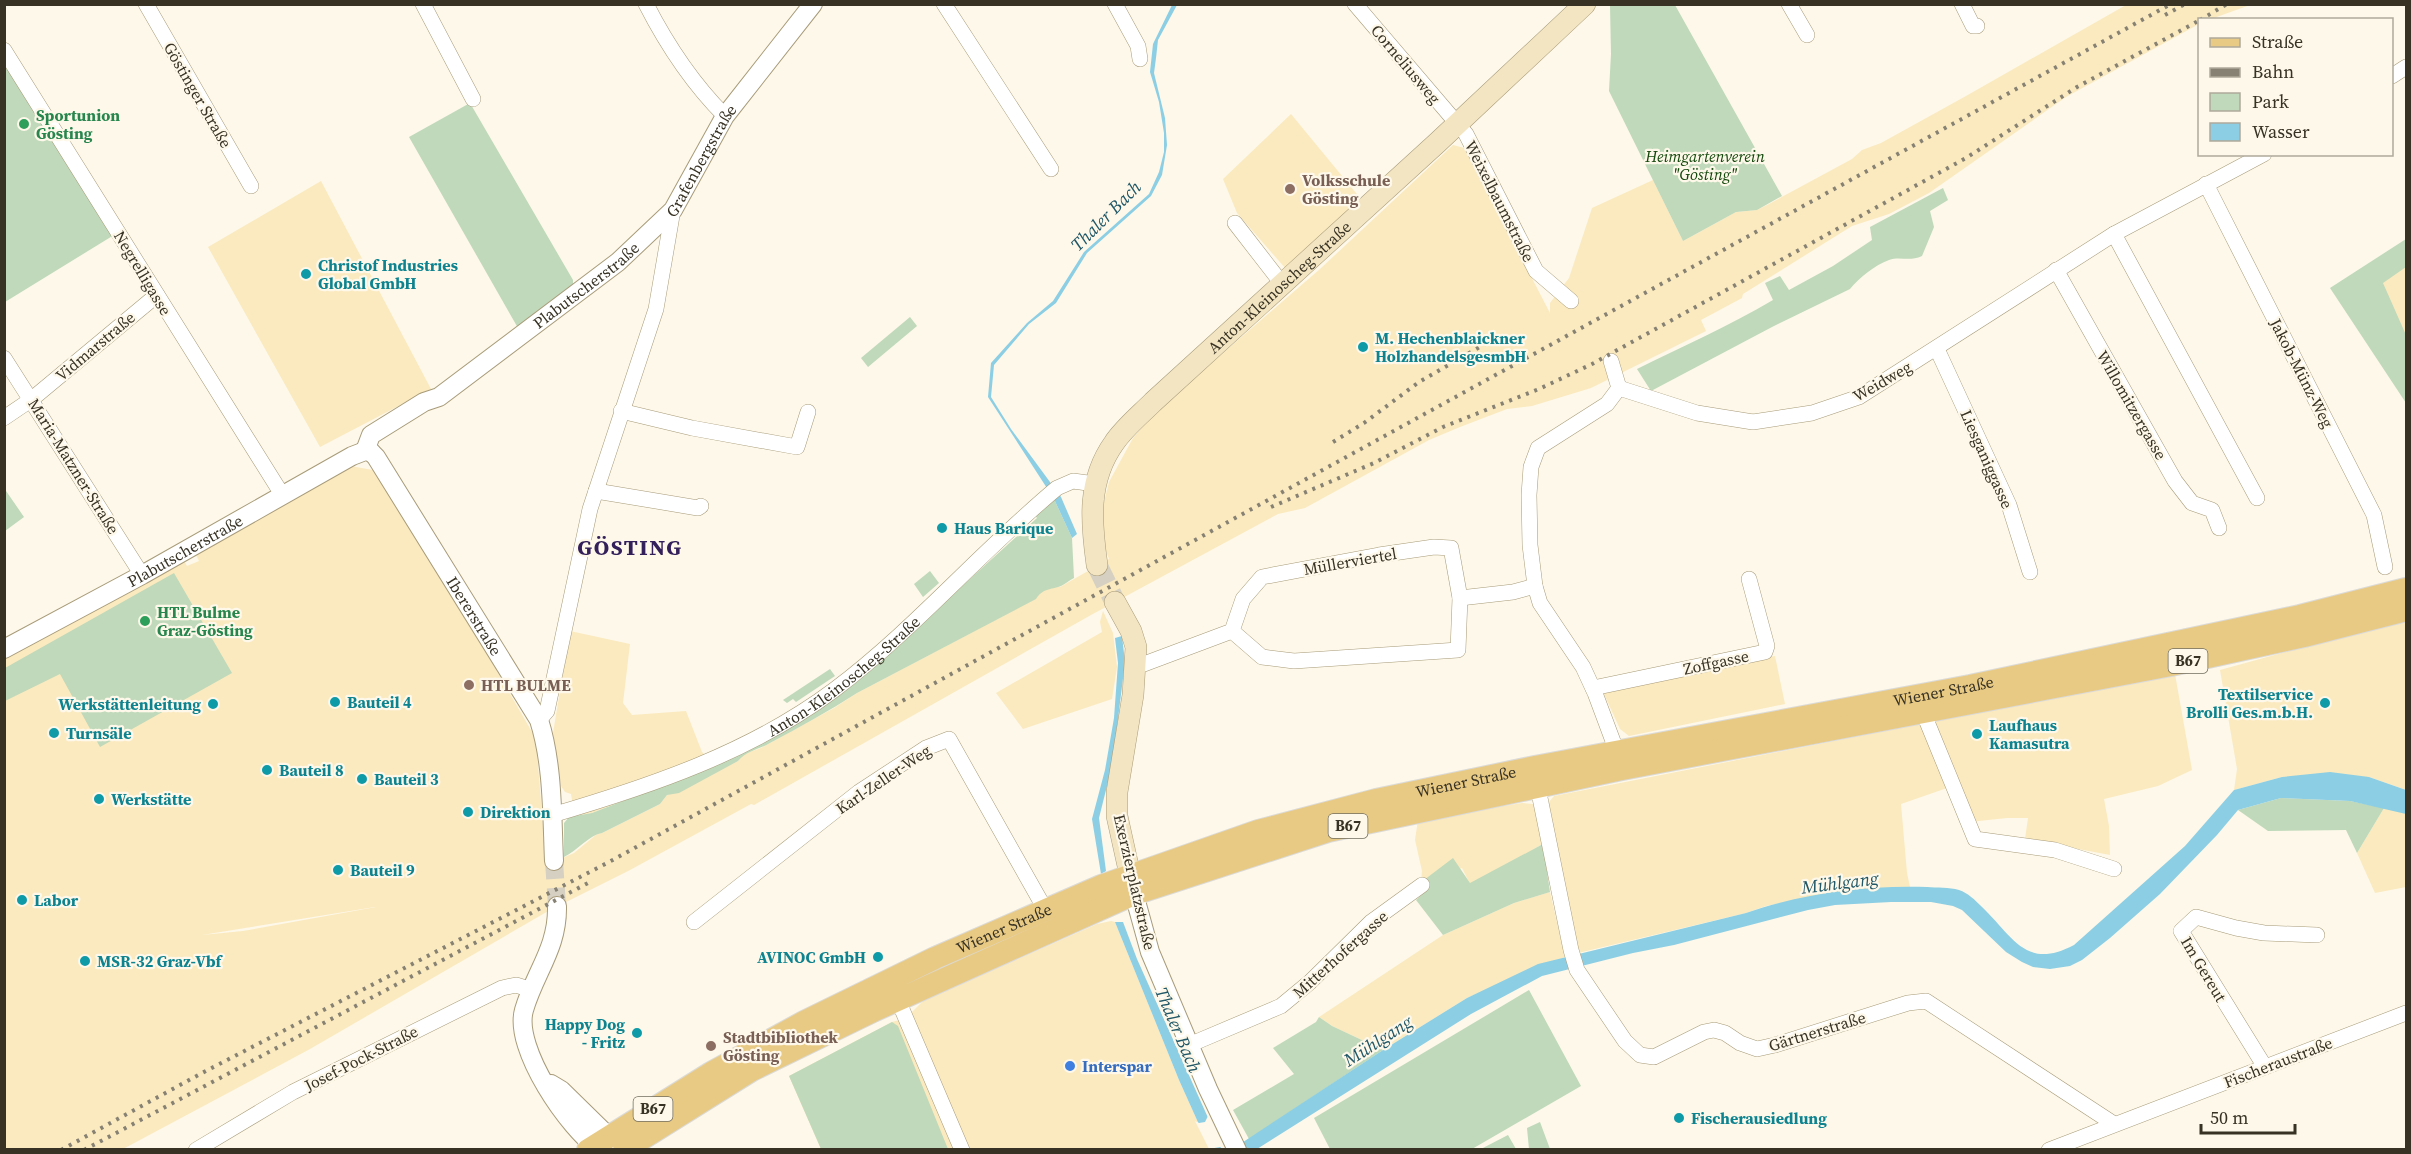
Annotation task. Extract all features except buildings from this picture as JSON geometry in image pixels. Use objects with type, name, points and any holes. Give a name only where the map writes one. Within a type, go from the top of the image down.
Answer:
[{"type":"main road","name":"Anton-Kleinoscheg-Straße","points":[[1094,492],[1102,464],[1115,442],[1153,402],[1283,285],[1585,4]]},
{"type":"main road","points":[[1094,492],[1091,517],[1097,566]]},
{"type":"main road","name":"Wiener Straße","points":[[604,1147],[711,1073],[804,1022],[936,958],[1046,909],[1328,831],[1538,788],[1620,760],[2300,616],[2406,589]]},
{"type":"main road","name":"Exerzierplatzstraße","points":[[1115,602],[1131,631],[1136,647],[1136,667],[1117,792],[1118,816],[1132,884]]},
{"type":"main road","name":"Wiener Straße","points":[[604,1147],[752,1070],[1132,884],[1258,831],[1319,813],[1376,800],[1923,712],[2242,650],[2406,610]]},
{"type":"street","name":"Göstinger Straße","points":[[146,4],[251,186]]},
{"type":"street","points":[[423,4],[472,99]]},
{"type":"street","points":[[646,4],[669,47],[711,102],[725,116]]},
{"type":"street","name":"Grafenbergstraße","points":[[539,720],[547,711],[596,491],[656,309],[673,210],[725,116],[813,4]]},
{"type":"street","points":[[944,4],[1051,169]]},
{"type":"street","points":[[1115,4],[1138,46],[1140,59]]},
{"type":"street","name":"Corneliusweg","points":[[1355,4],[1457,124]]},
{"type":"street","points":[[1789,4],[1807,35]]},
{"type":"street","points":[[1962,4],[1973,26],[1977,26]]},
{"type":"street","name":"Negrelligasse","points":[[4,50],[283,496]]},
{"type":"street","points":[[2393,75],[2406,67]]},
{"type":"street","name":"Weixelbaumstraße","points":[[1457,124],[1466,134],[1536,271],[1571,301]]},
{"type":"street","name":"Weidweg","points":[[1619,388],[1698,413],[1753,422],[1812,413],[1859,397],[2114,234],[2260,156]]},
{"type":"street","name":"Jakob-Münz-Weg","points":[[2206,184],[2374,515],[2385,567]]},
{"type":"street","name":"Plabutscherstraße","points":[[4,649],[142,575],[352,456],[368,452],[371,435],[424,402],[439,397],[627,255],[673,210]]},
{"type":"street","points":[[1235,223],[1283,285]]},
{"type":"street","points":[[2114,234],[2257,498]]},
{"type":"street","name":"Willomitzergasse","points":[[2056,270],[2175,481],[2192,502],[2212,510],[2219,528]]},
{"type":"street","name":"Vidmarstraße","points":[[4,418],[32,399],[157,295]]},
{"type":"street","name":"Liesganiggasse","points":[[1936,349],[2009,505],[2030,572]]},
{"type":"street","name":"Maria-Matzner-Straße","points":[[4,358],[142,575]]},
{"type":"street","points":[[1611,361],[1619,388],[1607,404],[1538,448],[1531,467],[1530,545],[1535,586],[1540,603],[1583,667],[1620,760]]},
{"type":"street","points":[[621,411],[692,428],[797,447],[808,412]]},
{"type":"street","name":"Ibererstraße","points":[[368,452],[376,457],[539,720],[544,736],[554,861]]},
{"type":"street","name":"Anton-Kleinoscheg-Straße","points":[[552,815],[685,772],[727,753],[792,717],[833,691],[867,663],[1053,492],[1073,481],[1094,492]]},
{"type":"street","points":[[596,491],[698,508],[701,506]]},
{"type":"street","name":"Müllerviertel","points":[[1450,548],[1460,598],[1458,650],[1294,661],[1262,657],[1232,631],[1243,599],[1262,577],[1379,555],[1450,548]]},
{"type":"street","name":"Zoffgasse","points":[[1593,688],[1765,652],[1767,646],[1749,579]]},
{"type":"street","points":[[1460,598],[1513,592],[1535,586]]},
{"type":"street","points":[[1136,667],[1232,631]]},
{"type":"street","points":[[1923,712],[1976,844],[2055,850],[2114,869]]},
{"type":"street","name":"Karl-Zeller-Weg","points":[[694,922],[859,792],[926,748],[949,739],[1046,909]]},
{"type":"street","name":"Gärtnerstraße","points":[[1538,788],[1577,970],[1625,1041],[1640,1055],[1648,1057],[1665,1053],[1704,1032],[1714,1030],[1719,1030],[1740,1043],[1756,1048],[1775,1045],[1908,1003],[1926,1001],[2114,1124]]},
{"type":"street","name":"Exerzierplatzstraße","points":[[1132,884],[1150,952],[1189,1045],[1236,1147]]},
{"type":"street","name":"Mitterhofergasse","points":[[1189,1045],[1281,1006],[1310,982],[1371,922],[1422,885]]},
{"type":"street","points":[[557,906],[557,924],[552,946],[524,1010],[522,1032],[530,1057],[548,1090],[604,1147]]},
{"type":"street","name":"Im Gereut","points":[[2265,1067],[2181,931],[2196,917],[2264,933],[2317,935]]},
{"type":"street","name":"Josef-Pock-Straße","points":[[196,1149],[293,1092],[502,988],[516,985],[532,990]]},
{"type":"street","points":[[898,1000],[962,1149]]},
{"type":"street","name":"Fischeraustraße","points":[[2059,1148],[2114,1124],[2406,1013]]},
{"type":"shaded area","points":[[2126,5],[2250,5],[2214,18],[2198,18],[2198,25],[2066,97],[1929,193],[1889,214],[1852,226],[1743,294],[1742,298],[1701,320],[1706,331],[1591,388],[1532,406],[1507,409],[1429,440],[1305,508],[1278,514],[1091,615],[754,805],[751,804],[630,870],[550,910],[310,1049],[123,1149],[5,1150],[5,648],[180,553],[187,566],[199,561],[195,553],[350,466],[373,470],[493,664],[536,739],[546,865],[574,853],[597,834],[660,804],[667,795],[738,761],[744,754],[761,748],[857,693],[1035,599],[1040,592],[1050,587],[1060,587],[1109,559],[1103,543],[1103,506],[1109,482],[1133,438],[1156,411],[1320,269],[1453,145],[1464,148],[1550,313],[1550,303],[1569,278],[1592,208],[1653,180],[1683,241],[1736,212],[1757,210],[1852,159],[1862,150],[1881,143]],"holes":[[[376,907],[243,931],[202,935]]]},
{"type":"shaded area","name":"Volksschule Gösting","points":[[1291,114],[1361,199],[1286,269],[1237,213],[1223,179]]},
{"type":"shaded area","name":"Christof Industries Global GmbH","points":[[321,181],[431,389],[320,447],[208,247]]},
{"type":"shaded area","points":[[2406,265],[2406,340],[2379,282]]},
{"type":"shaded area","points":[[1103,611],[1113,633],[1117,667],[1112,699],[1023,729],[996,693],[1102,632],[1100,622]]},
{"type":"shaded area","name":"Textilservice Brolli Ges.m.b.H.","points":[[2406,619],[2406,790],[2369,777],[2282,777],[2234,790],[2237,769],[2220,670]]},
{"type":"shaded area","points":[[570,631],[630,644],[623,703],[632,715],[686,711],[702,752],[716,765],[592,813],[575,816],[571,794],[565,792],[561,786],[553,733]]},
{"type":"shaded area","points":[[1775,656],[1785,704],[1629,736],[1620,729],[1604,694],[1604,690],[1610,687]]},
{"type":"shaded area","points":[[2175,674],[2192,770],[2158,786],[2104,799],[2109,826],[2110,855],[2025,839],[2028,818],[1960,823],[1947,788],[1901,804],[1910,887],[1837,892],[1766,906],[1746,913],[1578,953],[1545,807],[1554,796]]},
{"type":"shaded area","points":[[2406,800],[2406,887],[2375,893],[2357,853],[2384,808]]},
{"type":"shaded area","points":[[1522,803],[1533,804],[1537,812],[1543,844],[1470,884],[1462,868],[1421,882],[1422,871],[1415,840],[1418,820]]},
{"type":"shaded area","points":[[1550,892],[1565,957],[1467,998],[1383,1050],[1332,1026],[1319,1017],[1443,935],[1514,903]]},
{"type":"shaded area","points":[[1115,922],[1179,1080],[1210,1149],[821,1149],[789,1076],[892,1022],[906,1018],[923,1001],[1097,924]]},
{"type":"green space","name":"Heimgartenverein \"Gösting\"","points":[[1610,5],[1675,5],[1782,196],[1757,210],[1736,212],[1683,241],[1609,91]]},
{"type":"green space","name":"Sportunion Gösting","points":[[4,62],[114,235],[5,302],[4,302]]},
{"type":"green space","points":[[470,103],[573,280],[573,284],[557,300],[518,328],[409,137]]},
{"type":"green space","points":[[1943,188],[1948,200],[1930,211],[1934,227],[1922,256],[1884,262],[1868,272],[1850,289],[1651,391],[1637,369],[1773,300],[1765,283],[1780,276],[1789,290],[1833,266],[1872,240],[1870,227]]},
{"type":"green space","points":[[2406,239],[2406,267],[2383,283],[2406,335],[2406,403],[2330,288]]},
{"type":"green space","points":[[910,317],[917,326],[868,367],[861,358]]},
{"type":"green space","points":[[4,488],[24,517],[5,531],[4,531]]},
{"type":"green space","points":[[1054,499],[1072,538],[1074,578],[1061,586],[1044,591],[1036,599],[857,693],[679,793],[667,795],[660,804],[597,834],[564,857],[564,823],[569,817],[592,813],[716,765],[767,739],[961,587],[1037,518],[1035,515]]},
{"type":"green space","points":[[930,571],[939,583],[923,597],[914,584]]},
{"type":"green space","name":"HTL Bulme Graz-Gösting","points":[[174,573],[232,673],[100,747],[60,674],[5,701],[5,668]]},
{"type":"green space","points":[[830,669],[835,676],[796,702],[793,699],[787,703],[783,700]]},
{"type":"green space","points":[[2281,798],[2350,801],[2384,808],[2357,853],[2346,830],[2268,831],[2238,810]]},
{"type":"green space","points":[[1543,844],[1550,892],[1514,903],[1443,935],[1416,900],[1428,889],[1424,880],[1453,858],[1470,883]]},
{"type":"green space","points":[[1529,990],[1581,1086],[1472,1149],[1330,1149],[1314,1118]]},
{"type":"green space","points":[[1319,1017],[1332,1026],[1383,1050],[1249,1139],[1233,1110],[1294,1074],[1273,1048],[1316,1022]]},
{"type":"green space","points":[[892,1022],[898,1026],[948,1149],[821,1149],[789,1076]]},
{"type":"green space","points":[[1540,1122],[1550,1149],[1529,1149],[1527,1128]]},
{"type":"green space","points":[[1508,1135],[1516,1149],[1481,1149]]},
{"type":"water","name":"Thaler Bach","points":[[1172,5],[1177,5],[1158,40],[1154,73],[1165,118],[1167,145],[1162,175],[1151,196],[1087,253],[1056,303],[1029,324],[994,365],[991,397],[1011,429],[1061,497],[1077,534],[1072,538],[1054,499],[988,397],[991,363],[1027,323],[1053,301],[1084,252],[1149,194],[1159,172],[1164,152],[1164,133],[1159,102],[1150,72],[1153,44]]},
{"type":"water","points":[[1122,636],[1125,662],[1118,719],[1111,770],[1099,818],[1106,871],[1101,874],[1092,819],[1105,770],[1114,718],[1118,663],[1115,638]]},
{"type":"water","name":"Mühlgang","points":[[2330,772],[2369,777],[2406,790],[2406,814],[2350,801],[2281,798],[2238,810],[2160,894],[2110,938],[2082,960],[2070,966],[2050,969],[2033,967],[2022,962],[2006,952],[1962,910],[1953,906],[1931,902],[1891,902],[1835,905],[1808,910],[1542,976],[1471,1014],[1257,1149],[1231,1150],[1467,998],[1538,964],[1790,900],[1812,895],[1881,887],[1955,889],[1974,899],[2021,946],[2031,952],[2043,954],[2057,952],[2074,945],[2185,846],[2234,790],[2282,777]]},
{"type":"water","name":"Thaler Bach","points":[[1115,922],[1123,922],[1137,959],[1222,1149],[1210,1149],[1179,1080]]},
{"type":"pier","points":[[1209,1114],[1225,1150],[1220,1147],[1209,1149],[1195,1121],[1205,1122]]},
{"type":"tunnel","points":[[1097,565],[1115,602]]},
{"type":"tunnel","points":[[554,861],[557,906]]},
{"type":"railway","points":[[61,1150],[202,1073],[609,862],[2171,4]]},
{"type":"railway","points":[[2165,15],[2185,4]]},
{"type":"railway","points":[[2203,18],[2227,4]]},
{"type":"railway","points":[[1271,507],[1374,463],[1443,427],[1539,389],[1592,364],[1966,158],[2077,87],[2198,21]]},
{"type":"railway","points":[[1333,442],[1364,423],[1419,382],[1490,341]]},
{"type":"railway","points":[[84,1150],[588,883]]},
{"type":"place","name":"Sportunion Gösting","points":[[24,124]]},
{"type":"place","name":"Volksschule Gösting","points":[[1290,189]]},
{"type":"place","name":"Christof Industries Global GmbH","points":[[306,274]]},
{"type":"place","name":"M. Hechenblaickner HolzhandelsgesmbH","points":[[1363,347]]},
{"type":"place","name":"Haus Barique","points":[[942,528]]},
{"type":"place","name":"HTL Bulme Graz-Gösting","points":[[145,621]]},
{"type":"place","name":"HTL BULME","points":[[469,685]]},
{"type":"place","name":"Bauteil 4","points":[[335,702]]},
{"type":"place","name":"Textilservice Brolli Ges.m.b.H.","points":[[2325,703]]},
{"type":"place","name":"Werkstättenleitung","points":[[213,704]]},
{"type":"place","name":"Turnsäle","points":[[54,733]]},
{"type":"place","name":"Laufhaus Kamasutra","points":[[1977,734]]},
{"type":"place","name":"Bauteil 8","points":[[267,770]]},
{"type":"place","name":"Bauteil 3","points":[[362,779]]},
{"type":"place","name":"Werkstätte","points":[[99,799]]},
{"type":"place","name":"Direktion","points":[[468,812]]},
{"type":"place","name":"Bauteil 9","points":[[338,870]]},
{"type":"place","name":"Labor","points":[[22,900]]},
{"type":"place","name":"AVINOC GmbH","points":[[878,957]]},
{"type":"place","name":"MSR-32 Graz-Vbf","points":[[85,961]]},
{"type":"place","name":"Happy Dog - Fritz","points":[[637,1033]]},
{"type":"place","name":"Stadtbibliothek Gösting","points":[[711,1046]]},
{"type":"place","name":"Interspar","points":[[1070,1066]]},
{"type":"place","name":"Fischerausiedlung","points":[[1679,1118]]},
{"type":"district","name":"GÖSTING","points":[[630,547]]}]
